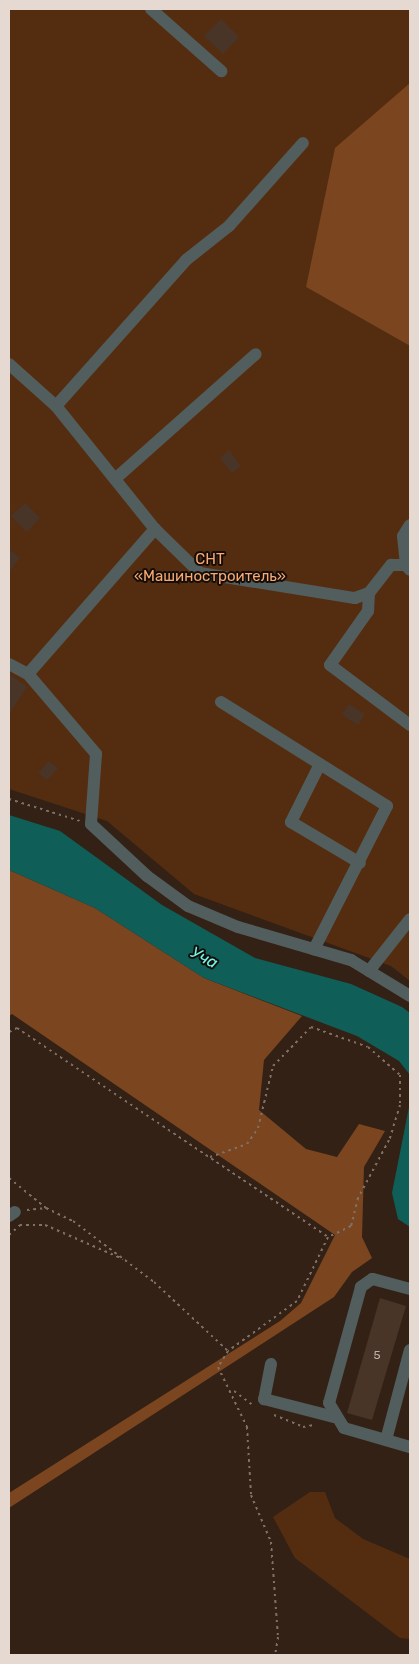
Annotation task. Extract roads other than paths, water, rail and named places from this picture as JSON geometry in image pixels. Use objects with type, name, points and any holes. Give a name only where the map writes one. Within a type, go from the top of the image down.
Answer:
[{"type":"street","points":[[150,9],[221,70]]},
{"type":"street","points":[[56,406],[186,260],[229,226],[303,143]]},
{"type":"street","points":[[115,479],[256,354]]},
{"type":"street","points":[[9,364],[56,406],[155,529],[200,573],[355,598],[369,593],[391,565],[408,568],[403,536],[410,525]]},
{"type":"street","points":[[28,674],[155,529]]},
{"type":"street","points":[[369,593],[368,611],[330,665],[410,725]]},
{"type":"street","points":[[9,664],[28,674],[96,754],[91,824],[147,876],[188,906],[238,927],[351,960],[410,996]]},
{"type":"street","points":[[220,702],[387,806],[360,863],[314,949]]},
{"type":"street","points":[[320,764],[291,822],[360,863]]},
{"type":"street","points":[[369,971],[410,919]]},
{"type":"street","points":[[410,1289],[372,1279],[361,1287],[329,1403],[334,1417],[344,1428],[410,1447]]},
{"type":"street","points":[[386,1440],[410,1354]]},
{"type":"street","points":[[271,1364],[264,1399],[334,1417]]},
{"type":"water","name":"Уча","points":[[9,815],[60,831],[162,905],[255,958],[351,984],[402,1007],[410,1013],[410,1075],[399,1061],[357,1036],[204,978],[95,908],[9,870]]},
{"type":"water","points":[[410,1102],[410,1227],[398,1219],[392,1193]]},
{"type":"park label","name":"СНТ «Машиностроитель»","points":[[210,568]]}]
